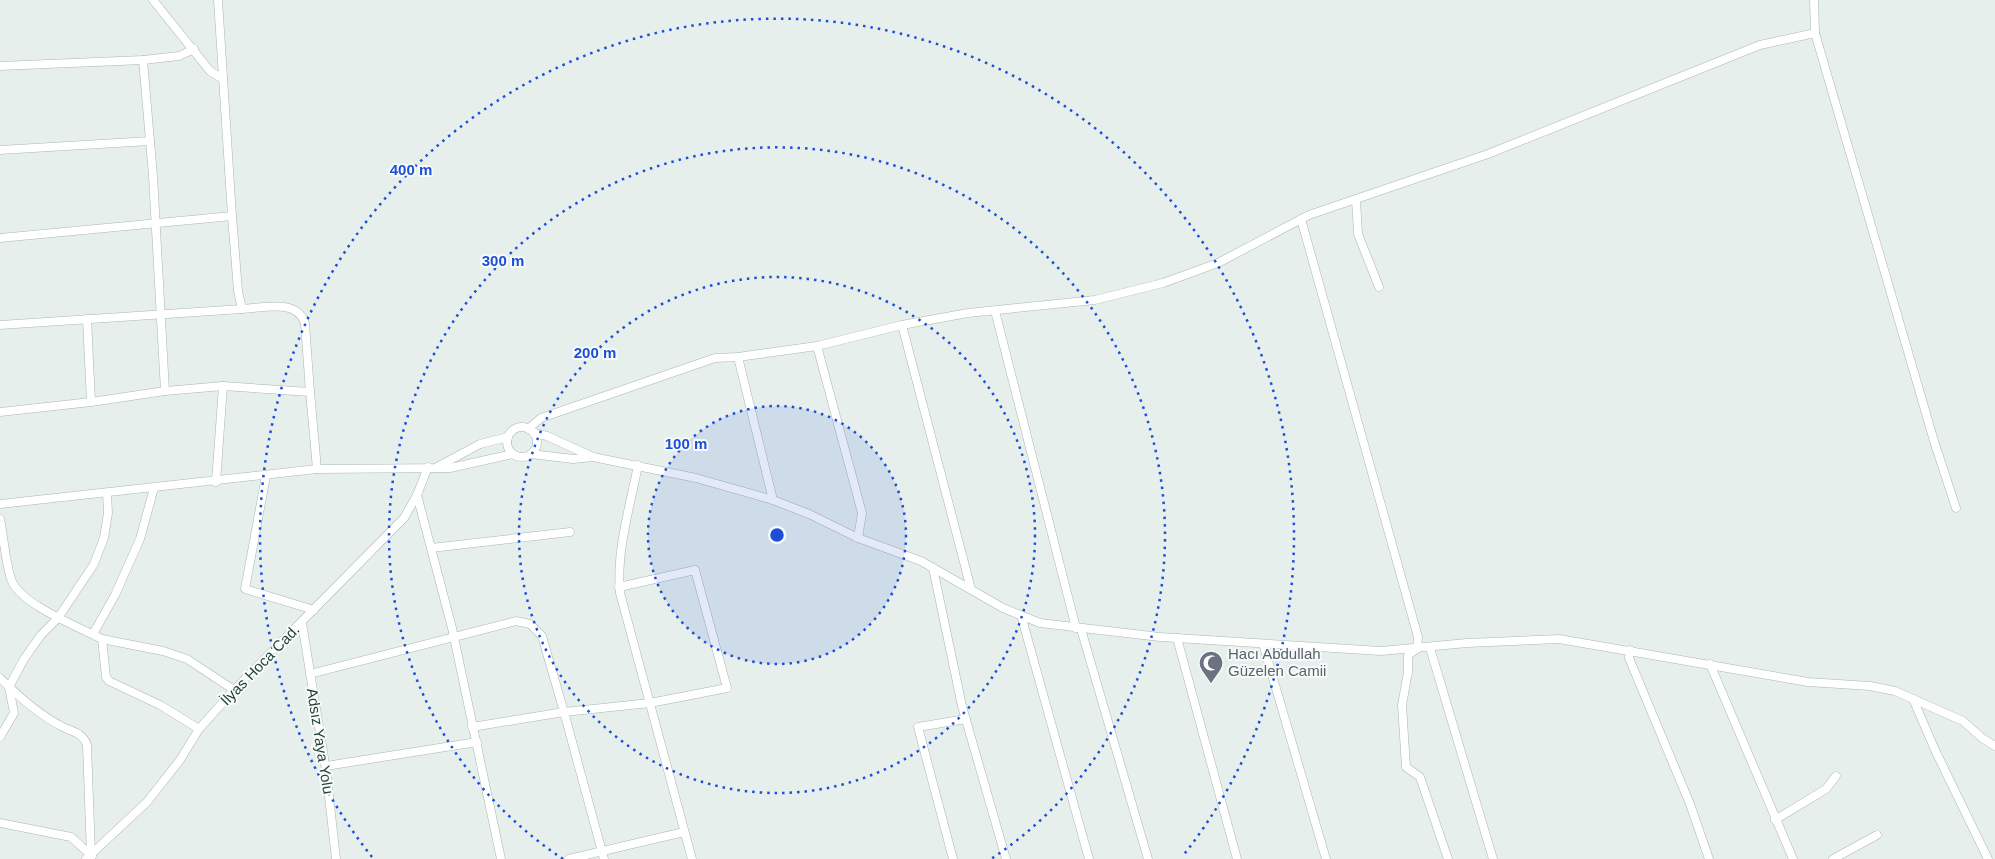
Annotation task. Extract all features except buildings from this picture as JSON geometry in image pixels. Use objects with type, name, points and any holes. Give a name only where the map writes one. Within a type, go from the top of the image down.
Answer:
[{"type":"street","points":[[153,0],[210,71],[223,78]]},
{"type":"street","points":[[218,0],[232,216],[238,292],[242,309]]},
{"type":"street","points":[[1814,0],[1815,33],[1934,441],[1956,508]]},
{"type":"street","points":[[531,431],[541,418],[715,358],[738,357],[817,346],[902,325],[995,311],[1095,300],[1163,283],[1218,263],[1301,219],[1488,154],[1760,45],[1815,33]]},
{"type":"street","points":[[0,66],[143,60],[179,56],[194,49]]},
{"type":"street","points":[[143,60],[156,224],[165,391]]},
{"type":"street","points":[[0,150],[150,141]]},
{"type":"street","points":[[1356,200],[1358,234],[1379,287]]},
{"type":"street","points":[[0,238],[232,216]]},
{"type":"street","points":[[1301,219],[1418,637],[1417,649]]},
{"type":"street","points":[[0,325],[290,307],[302,315],[305,324],[317,469]]},
{"type":"street","points":[[995,311],[1078,628],[1148,859]]},
{"type":"street","points":[[87,319],[91,402]]},
{"type":"street","points":[[902,325],[971,590]]},
{"type":"street","points":[[817,346],[862,513],[858,538]]},
{"type":"street","points":[[738,357],[773,500]]},
{"type":"street","points":[[0,412],[91,402],[165,391],[222,386],[310,392]]},
{"type":"street","points":[[216,482],[222,386]]},
{"type":"street","points":[[437,467],[480,444],[508,436],[516,428],[547,436],[593,457],[696,478],[773,500],[809,514],[858,538],[921,562],[1003,608],[1040,623],[1177,638],[1381,651],[1430,648],[1467,643],[1559,639],[1808,682],[1870,686],[1895,691],[1964,721],[1982,738],[1995,746]]},
{"type":"street","points":[[531,431],[537,444],[531,454]]},
{"type":"street","points":[[508,436],[507,444],[512,454]]},
{"type":"street","points":[[0,504],[216,482],[317,469],[450,468],[512,454],[524,457],[531,454],[573,459],[593,457]]},
{"type":"street","points":[[638,465],[621,554],[619,587],[692,859]]},
{"type":"street","name":"İlyas Hoca Cad.","points":[[90,858],[147,802],[180,760],[199,729],[234,690],[404,518],[417,495],[428,467]]},
{"type":"street","points":[[266,476],[245,590],[314,610]]},
{"type":"street","points":[[93,634],[115,595],[140,539],[154,488]]},
{"type":"street","points":[[0,737],[14,713],[9,687],[41,635],[58,618],[94,564],[104,538],[108,513],[108,493]]},
{"type":"street","points":[[417,495],[454,635],[501,859]]},
{"type":"street","points":[[0,519],[11,579],[17,591],[58,618],[102,639],[163,651],[187,659],[234,690]]},
{"type":"street","points":[[430,548],[570,532]]},
{"type":"street","points":[[933,568],[966,719],[1006,859]]},
{"type":"street","points":[[472,727],[564,712],[650,702],[727,688],[695,570],[619,587]]},
{"type":"street","points":[[1021,615],[1089,859]]},
{"type":"street","points":[[310,674],[510,621],[530,624],[537,629],[544,642],[602,855]]},
{"type":"street","name":"Adsız Yaya Yolu","points":[[302,622],[326,766],[336,859]]},
{"type":"street","points":[[1177,638],[1237,859]]},
{"type":"street","points":[[102,639],[106,677],[109,681],[160,705],[199,729]]},
{"type":"street","points":[[1263,644],[1326,859]]},
{"type":"street","points":[[1430,648],[1493,859]]},
{"type":"street","points":[[1417,649],[1408,655],[1408,672],[1402,704],[1406,767],[1420,777],[1448,859]]},
{"type":"street","points":[[1630,650],[1629,658],[1690,804],[1709,859]]},
{"type":"street","points":[[1710,664],[1775,820],[1794,859]]},
{"type":"street","points":[[0,678],[46,718],[80,734],[85,739],[87,745],[90,858]]},
{"type":"street","points":[[1913,698],[1935,750],[1988,859]]},
{"type":"street","points":[[953,859],[918,727],[966,719]]},
{"type":"street","points":[[326,766],[476,742]]},
{"type":"street","points":[[1775,820],[1826,789],[1836,776]]},
{"type":"street","points":[[0,823],[71,837],[90,858]]},
{"type":"street","points":[[569,859],[602,855],[684,832]]},
{"type":"street","points":[[1833,859],[1877,835]]},
{"type":"place","name":"Hacı Abdullah Güzelen Camii","points":[[1211,684]]}]
